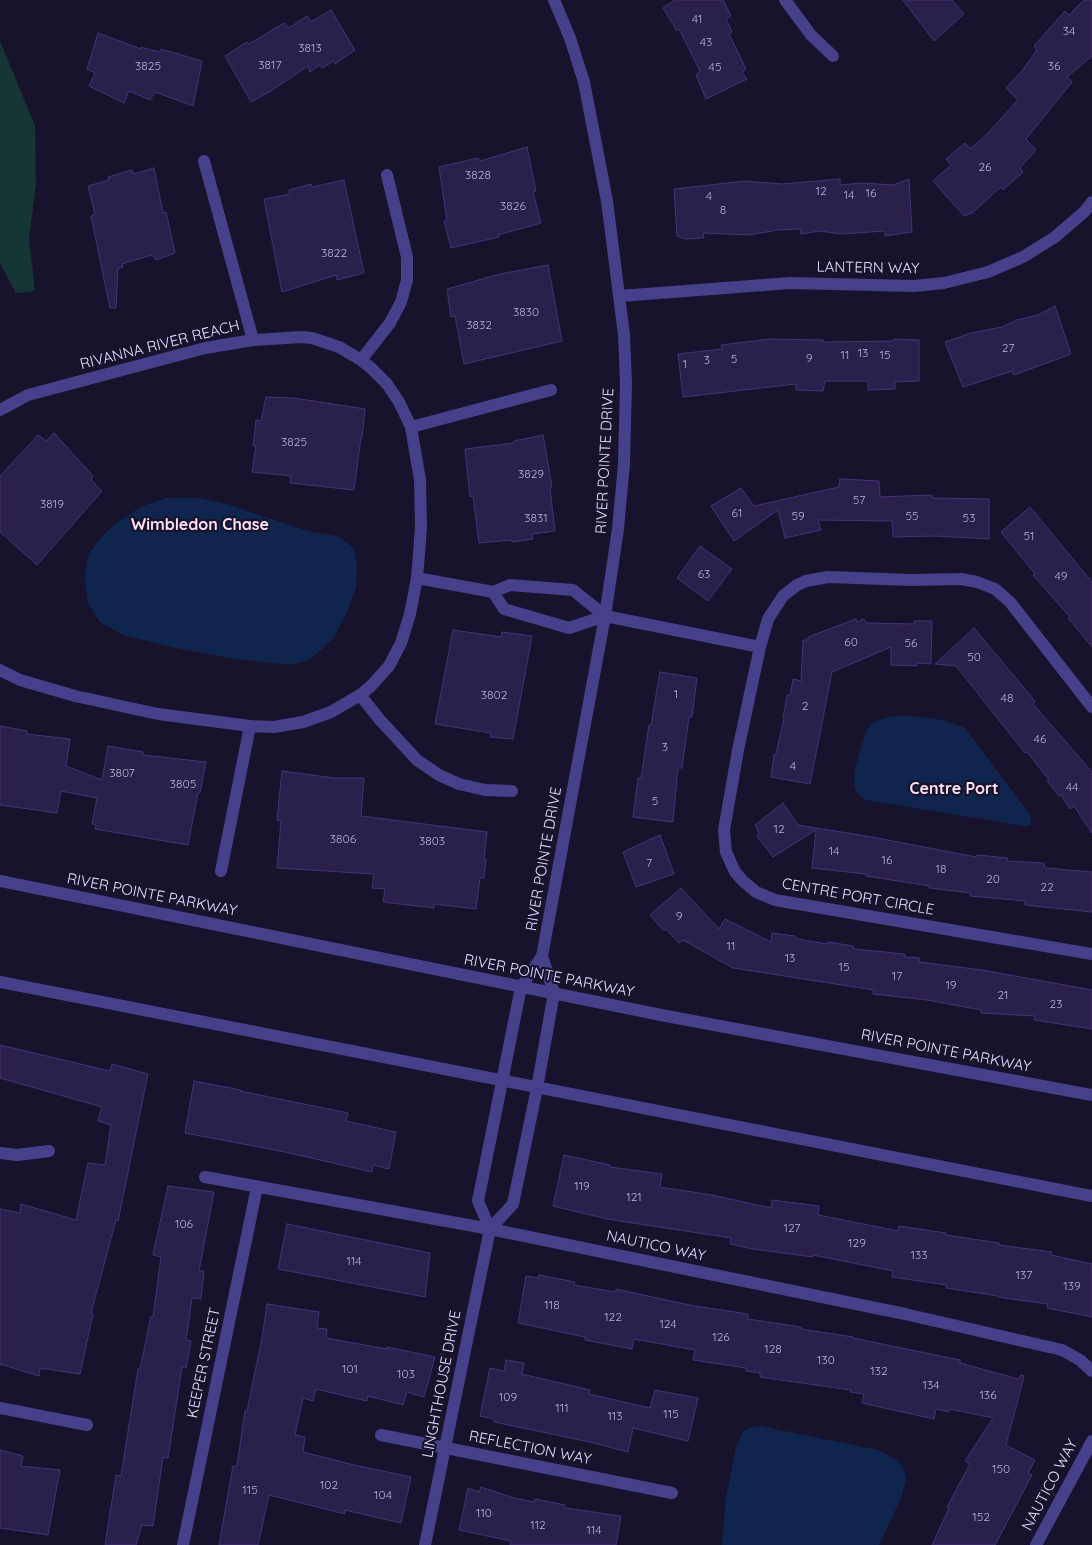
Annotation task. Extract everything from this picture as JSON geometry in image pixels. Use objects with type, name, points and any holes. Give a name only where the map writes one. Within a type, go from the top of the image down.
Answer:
[{"type":"street","name":"RIVER POINTE DRIVE","points":[[521,987],[542,956],[605,616],[618,529],[624,464],[626,383],[624,335],[607,201],[584,82],[570,38],[554,0]]},
{"type":"street","points":[[785,0],[811,35],[833,56]]},
{"type":"street","points":[[204,161],[253,340]]},
{"type":"street","points":[[361,360],[390,323],[401,302],[407,280],[407,257],[387,175]]},
{"type":"street","name":"LANTERN WAY","points":[[620,296],[790,283],[914,286],[944,283],[988,272],[1023,257],[1055,237],[1084,212],[1092,202]]},
{"type":"street","name":"RIVANNA RIVER REACH","points":[[0,410],[28,395],[205,348],[253,340],[312,338],[339,347],[361,360],[386,384],[399,402],[411,427],[420,480],[421,528],[417,578],[410,614],[401,643],[389,666],[360,695],[331,712],[303,722],[274,727],[250,726],[158,714],[75,696],[20,680],[0,670]]},
{"type":"street","points":[[411,427],[551,390]]},
{"type":"street","name":"CENTRE PORT CIRCLE","points":[[1092,707],[1010,602],[995,589],[977,582],[961,579],[912,580],[828,577],[806,581],[797,585],[783,596],[768,619],[760,647],[738,750],[724,830],[726,852],[735,872],[756,892],[775,900],[1092,954]]},
{"type":"street","points":[[417,578],[493,592],[510,585],[573,590],[605,616],[760,647]]},
{"type":"street","points":[[493,592],[504,609],[569,628],[605,616]]},
{"type":"street","points":[[360,695],[417,760],[439,776],[459,784],[485,790],[512,791]]},
{"type":"street","points":[[221,870],[250,726]]},
{"type":"street","name":"RIVER POINTE PARKWAY","points":[[0,881],[666,1016],[1092,1095]]},
{"type":"street","name":"RIVER POINTE DRIVE","points":[[537,1088],[554,993],[542,956]]},
{"type":"street","points":[[0,982],[1092,1196]]},
{"type":"street","points":[[521,987],[478,1201],[490,1229],[513,1204],[537,1088]]},
{"type":"street","points":[[0,1153],[17,1155],[49,1151]]},
{"type":"street","name":"NAUTICO WAY","points":[[204,1178],[490,1229],[905,1314],[1062,1350],[1080,1360],[1092,1371]]},
{"type":"street","name":"KEEPER STREET","points":[[184,1545],[257,1187]]},
{"type":"street","name":"LINGHTHOUSE DRIVE","points":[[426,1545],[490,1229]]},
{"type":"street","points":[[0,1408],[86,1425]]},
{"type":"street","name":"REFLECTION WAY","points":[[381,1435],[672,1494]]},
{"type":"street","name":"NAUTICO WAY","points":[[1036,1545],[1092,1441]]},
{"type":"green space","points":[[0,41],[35,126],[36,183],[29,239],[35,291],[16,293],[0,263]]},
{"type":"water","points":[[166,498],[198,498],[230,505],[307,531],[337,536],[348,543],[354,549],[357,565],[356,587],[347,612],[334,637],[309,660],[295,664],[281,664],[236,659],[176,648],[123,635],[100,622],[88,603],[85,579],[88,555],[103,535],[120,520],[143,506]]},
{"type":"water","points":[[904,715],[940,720],[964,727],[1030,815],[1030,825],[1024,826],[867,800],[861,797],[856,791],[854,783],[855,769],[866,731],[873,723],[883,718]]},
{"type":"water","points":[[760,1426],[878,1450],[897,1460],[904,1469],[906,1480],[901,1498],[879,1545],[722,1545],[726,1498],[736,1447],[743,1432],[749,1428]]},
{"type":"building","points":[[675,0],[723,0],[731,16],[726,19],[732,32],[729,34],[746,69],[742,73],[747,79],[706,99],[696,75],[700,71],[679,29],[677,31],[663,8]]},
{"type":"building","points":[[903,0],[952,0],[964,14],[934,41]]},
{"type":"building","points":[[1084,0],[1092,0],[1092,56],[1067,77],[1072,82],[1026,139],[1036,150],[1020,168],[1023,172],[1003,190],[1001,187],[972,213],[964,216],[933,181],[951,165],[946,159],[965,143],[970,149],[987,134],[1018,100],[1006,88],[1022,71],[1037,50],[1034,46],[1065,11],[1069,15]]},
{"type":"building","points":[[331,10],[355,50],[335,64],[334,61],[322,68],[319,65],[310,72],[308,66],[251,102],[225,56],[284,23],[289,28],[307,16],[311,22]]},
{"type":"building","points":[[98,33],[141,49],[141,47],[159,52],[161,49],[202,61],[193,106],[155,92],[150,100],[129,91],[124,103],[89,86],[95,73],[87,69]]},
{"type":"building","points":[[527,147],[536,191],[533,192],[541,223],[498,235],[499,237],[451,248],[444,221],[447,221],[439,167],[478,158],[480,161]]},
{"type":"building","points":[[154,168],[163,213],[166,212],[175,253],[156,260],[152,255],[122,264],[123,267],[118,269],[116,308],[110,308],[91,216],[95,214],[88,186],[109,180],[108,177],[132,170],[133,174]]},
{"type":"building","points":[[840,179],[840,185],[863,183],[893,185],[909,179],[912,232],[885,236],[885,231],[841,234],[820,231],[801,234],[800,229],[778,230],[748,235],[703,233],[704,238],[685,239],[677,236],[674,189],[745,181],[782,184]]},
{"type":"building","points":[[344,180],[364,273],[337,280],[336,275],[282,292],[264,199],[290,194],[289,190],[311,184],[312,187]]},
{"type":"building","points":[[548,265],[562,341],[464,364],[455,316],[451,317],[447,289],[500,274]]},
{"type":"building","points":[[1055,306],[1071,354],[1014,375],[1012,371],[963,387],[945,342],[971,333],[1002,327],[1017,320],[1038,315]]},
{"type":"building","points":[[770,339],[823,340],[823,342],[893,341],[894,339],[919,340],[919,381],[895,382],[895,389],[868,390],[868,381],[825,381],[823,391],[796,390],[796,384],[683,397],[678,354],[722,349],[721,345]]},
{"type":"building","points":[[266,397],[294,398],[365,409],[354,490],[290,483],[291,476],[252,472],[256,446],[253,446],[256,420],[261,421]]},
{"type":"building","points":[[54,433],[93,476],[91,480],[102,491],[37,565],[0,532],[0,476],[38,435],[46,441]]},
{"type":"building","points":[[543,435],[552,487],[550,488],[555,531],[532,534],[533,539],[479,543],[473,496],[470,497],[465,449],[514,443],[514,441]]},
{"type":"building","points":[[840,479],[879,481],[880,497],[932,495],[932,498],[989,499],[989,539],[935,536],[893,537],[892,521],[818,520],[821,530],[785,538],[778,510],[734,541],[711,506],[741,488],[754,506],[839,487]]},
{"type":"building","points":[[1030,507],[1092,582],[1092,647],[1068,618],[1070,617],[1033,575],[1035,574],[1001,532]]},
{"type":"building","points":[[700,546],[732,569],[708,601],[677,578]]},
{"type":"building","points":[[856,619],[857,622],[864,619],[866,623],[914,624],[914,621],[932,621],[931,664],[917,663],[917,666],[891,665],[891,647],[832,672],[810,784],[771,777],[787,695],[790,695],[793,679],[801,681],[803,640],[808,640],[808,637]]},
{"type":"building","points":[[974,628],[1035,701],[1033,704],[1092,772],[1092,833],[1074,806],[1070,809],[1061,795],[1059,796],[1027,752],[1025,753],[956,666],[935,664]]},
{"type":"building","points":[[453,630],[501,637],[502,632],[532,636],[513,739],[490,737],[491,733],[435,724]]},
{"type":"building","points":[[660,672],[697,678],[682,768],[678,768],[673,822],[633,817],[638,778],[641,778]]},
{"type":"building","points":[[0,726],[27,731],[27,734],[70,739],[66,766],[102,780],[108,746],[143,752],[143,755],[206,762],[188,845],[95,829],[96,825],[92,824],[97,798],[61,791],[57,813],[0,805]]},
{"type":"building","points":[[282,771],[334,778],[364,778],[361,816],[487,832],[484,878],[480,878],[476,909],[434,904],[434,908],[383,902],[385,889],[372,888],[374,874],[277,868],[281,821],[277,820]]},
{"type":"building","points":[[783,803],[798,825],[976,857],[977,855],[1008,858],[1007,861],[1044,863],[1045,868],[1092,872],[1092,912],[1025,905],[1025,901],[970,896],[971,893],[929,888],[930,886],[866,876],[866,874],[812,868],[816,830],[773,857],[757,836],[759,833],[755,825]]},
{"type":"building","points":[[660,835],[674,874],[636,887],[623,852]]},
{"type":"building","points":[[681,888],[719,929],[725,919],[771,942],[772,933],[795,936],[797,939],[853,946],[854,949],[905,954],[905,957],[920,958],[919,962],[982,970],[1092,990],[1092,1029],[1034,1020],[1035,1016],[981,1013],[981,1010],[927,1000],[873,994],[874,990],[733,968],[683,940],[679,943],[666,929],[664,931],[650,915]]},
{"type":"building","points":[[0,1045],[110,1071],[112,1064],[148,1074],[118,1221],[116,1220],[91,1313],[93,1314],[80,1374],[40,1368],[39,1376],[0,1364],[0,1209],[20,1213],[21,1204],[76,1220],[88,1163],[105,1165],[111,1125],[98,1121],[102,1107],[0,1078]]},
{"type":"building","points":[[194,1081],[348,1113],[346,1121],[396,1132],[389,1169],[373,1165],[372,1172],[285,1152],[185,1133]]},
{"type":"building","points":[[564,1155],[610,1165],[610,1167],[662,1174],[660,1187],[712,1195],[771,1208],[772,1200],[819,1206],[818,1215],[898,1231],[899,1226],[946,1233],[946,1235],[999,1243],[999,1245],[1052,1252],[1051,1255],[1092,1264],[1092,1317],[1047,1308],[1048,1304],[997,1297],[946,1288],[947,1285],[892,1277],[893,1271],[813,1255],[813,1257],[753,1249],[730,1244],[731,1238],[607,1219],[553,1206]]},
{"type":"building","points":[[168,1186],[214,1192],[199,1271],[204,1271],[201,1299],[192,1298],[186,1340],[191,1341],[186,1368],[182,1367],[168,1458],[163,1457],[153,1526],[142,1525],[136,1545],[105,1545],[116,1475],[121,1476],[138,1369],[140,1369],[151,1316],[153,1317],[161,1257],[153,1255]]},
{"type":"building","points":[[287,1224],[430,1253],[425,1297],[278,1269]]},
{"type":"building","points":[[539,1275],[575,1282],[574,1285],[616,1292],[616,1289],[689,1305],[748,1314],[748,1319],[853,1337],[960,1360],[960,1363],[1018,1379],[1021,1375],[1024,1376],[1006,1445],[1035,1460],[1028,1473],[1032,1475],[995,1545],[932,1545],[949,1508],[947,1507],[970,1464],[965,1461],[993,1418],[950,1409],[949,1412],[936,1409],[934,1419],[862,1403],[864,1394],[850,1392],[851,1390],[760,1377],[760,1373],[746,1371],[746,1368],[693,1360],[695,1350],[634,1339],[632,1349],[585,1340],[585,1337],[518,1323],[526,1276],[538,1278]]},
{"type":"building","points":[[267,1304],[319,1312],[317,1328],[327,1329],[326,1338],[387,1349],[387,1347],[435,1357],[424,1397],[407,1392],[403,1405],[368,1396],[367,1401],[316,1389],[313,1401],[303,1398],[295,1435],[305,1437],[303,1452],[411,1477],[401,1523],[345,1510],[345,1514],[269,1495],[258,1545],[219,1545],[233,1466],[237,1466],[245,1411],[247,1411]]},
{"type":"building","points":[[506,1360],[524,1363],[522,1374],[590,1390],[589,1394],[650,1408],[655,1390],[698,1398],[688,1441],[633,1428],[628,1452],[494,1422],[494,1419],[480,1416],[490,1368],[504,1371]]},
{"type":"building","points":[[0,1450],[23,1456],[21,1466],[60,1470],[48,1535],[0,1528]]},
{"type":"building","points":[[481,1487],[514,1498],[534,1502],[535,1499],[565,1505],[565,1508],[621,1516],[616,1545],[510,1545],[511,1541],[459,1530],[468,1488],[479,1492]]},
{"type":"district","name":"Wimbledon Chase","points":[[200,525]]},
{"type":"district","name":"Centre Port","points":[[954,789]]}]
